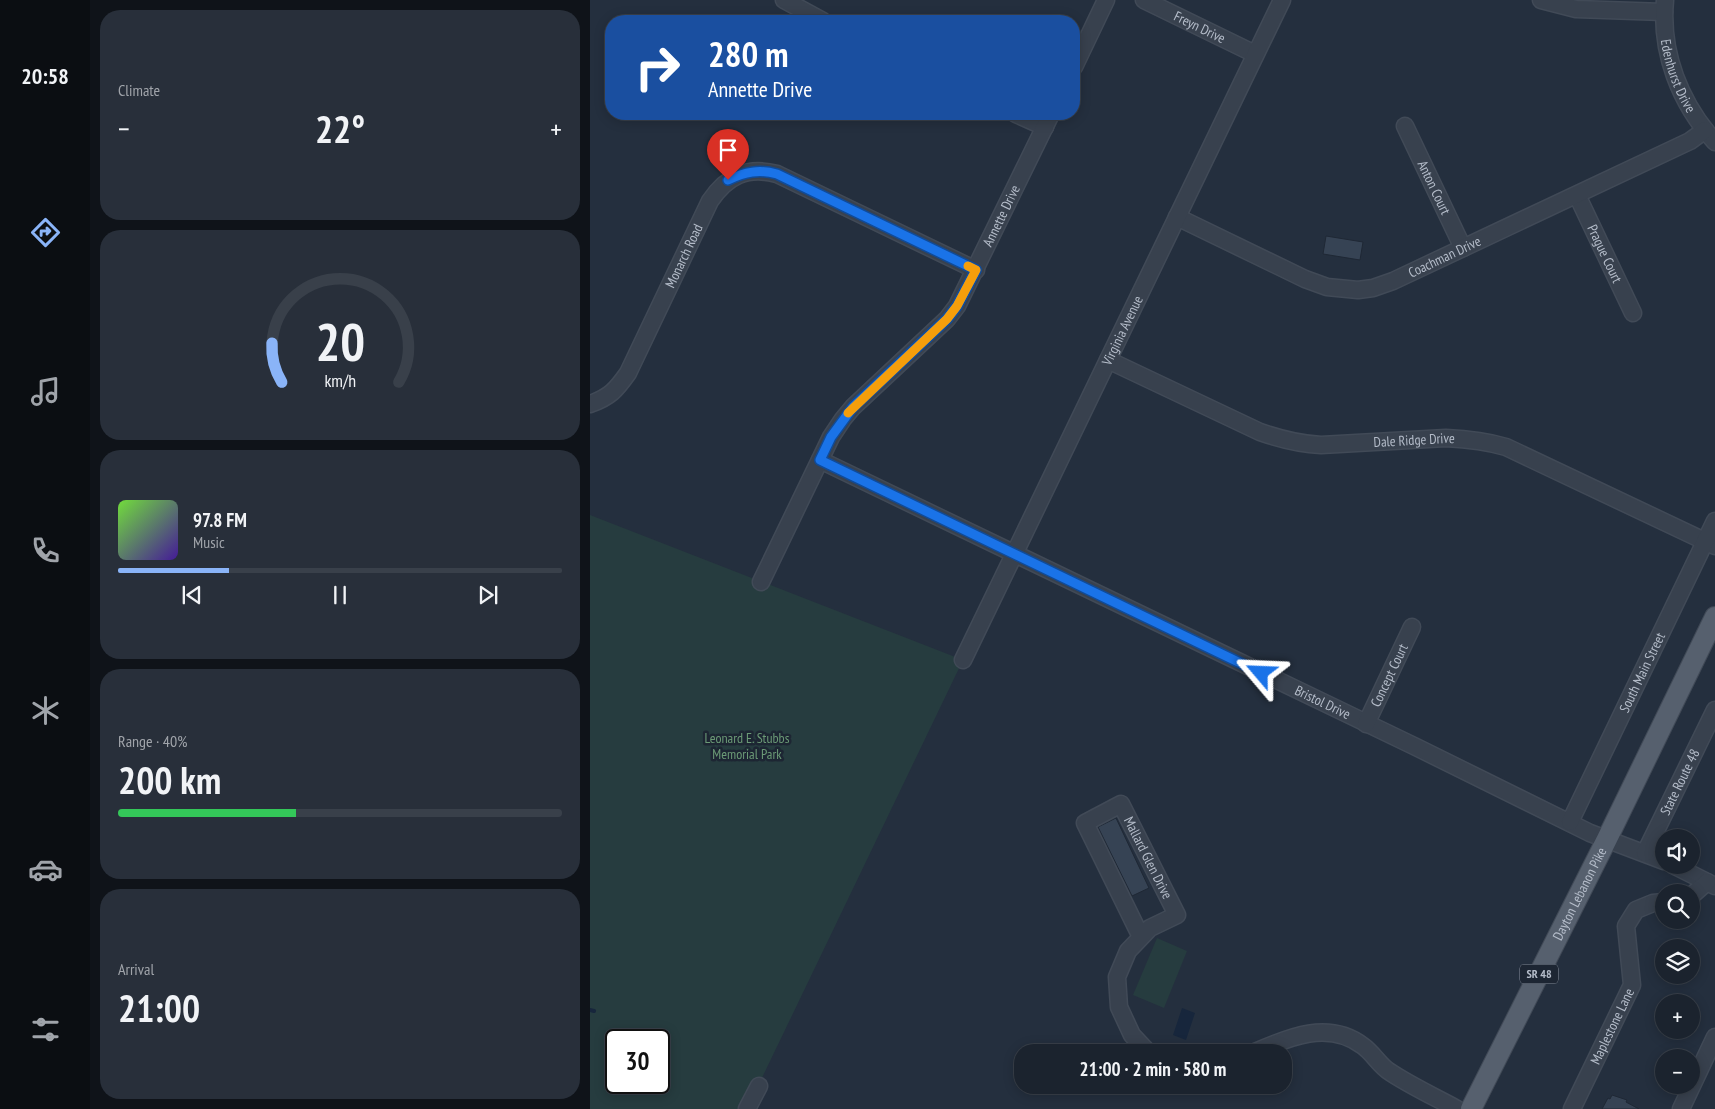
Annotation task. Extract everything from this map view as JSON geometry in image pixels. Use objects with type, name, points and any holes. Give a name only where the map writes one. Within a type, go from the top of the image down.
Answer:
[{"type":"main road","name":"SR 48","points":[[1608,839],[1715,617]]},
{"type":"main road","name":"Dayton Lebanon Pike","points":[[1471,1109],[1608,839]]},
{"type":"street","points":[[784,0],[813,15]]},
{"type":"street","points":[[1080,54],[1106,0]]},
{"type":"street","name":"Freyn Drive","points":[[1144,0],[1255,54]]},
{"type":"street","name":"Virginia Avenue","points":[[963,660],[1282,0]]},
{"type":"street","points":[[1542,0],[1576,9],[1664,6]]},
{"type":"street","name":"Edenhurst Drive","points":[[1664,6],[1666,44],[1673,71],[1682,94],[1695,118],[1710,136]]},
{"type":"street","name":"Annette Drive","points":[[760,582],[831,437],[853,407],[947,319],[957,306],[1048,120]]},
{"type":"street","name":"Anton Court","points":[[1405,126],[1463,248]]},
{"type":"street","name":"Coachman Drive","points":[[1177,218],[1305,279],[1327,287],[1340,290],[1373,288],[1393,281],[1690,141],[1710,136]]},
{"type":"street","name":"Monarch Road","points":[[590,404],[602,400],[618,388],[628,373],[710,201],[728,180],[741,174],[767,171],[777,174],[976,270]]},
{"type":"street","name":"Prague Court","points":[[1577,195],[1633,313]]},
{"type":"street","name":"Dale Ridge Drive","points":[[1108,360],[1260,432],[1281,439],[1322,445],[1467,438],[1506,447],[1710,544]]},
{"type":"street","name":"Bristol Drive","points":[[820,460],[1590,833],[1655,858]]},
{"type":"street","name":"South Main Street","points":[[1570,822],[1710,544],[1715,521]]},
{"type":"street","name":"Concept Court","points":[[1366,724],[1412,627]]},
{"type":"street","name":"State Route 48","points":[[1645,854],[1715,710]]},
{"type":"street","name":"Mallard Glen Drive","points":[[1140,1044],[1132,1035],[1119,1007],[1117,977],[1128,951],[1141,937],[1150,928],[1177,915],[1121,804],[1085,823],[1141,937]]},
{"type":"street","points":[[1690,874],[1711,884]]},
{"type":"street","points":[[1700,891],[1711,884]]},
{"type":"street","name":"Maplestone Lane","points":[[1572,1109],[1632,985],[1626,926],[1636,910],[1655,903]]},
{"type":"street","points":[[1273,1044],[1305,1034],[1327,1032],[1348,1037],[1362,1044],[1374,1054],[1388,1072],[1457,1109]]},
{"type":"street","points":[[1680,1109],[1715,1038]]},
{"type":"street","points":[[747,1109],[759,1086]]},
{"type":"green space","name":"Leonard E. Stubbs Memorial Park","points":[[590,515],[963,660],[747,1109],[590,1109]]},
{"type":"green space","points":[[1157,938],[1187,951],[1164,1008],[1133,995]]},
{"type":"water","points":[[1182,1008],[1195,1013],[1186,1040],[1173,1035]]},
{"type":"building","points":[[1326,236],[1363,242],[1360,260],[1323,254]]},
{"type":"building","points":[[1116,818],[1149,888],[1132,896],[1098,827]]},
{"type":"building","points":[[1612,1095],[1627,1100],[1626,1102],[1639,1109],[1602,1109],[1608,1098],[1610,1099]]},
{"type":"waterway","points":[[590,1010],[594,1011]]},
{"type":"slow traffic","points":[[848,413],[947,319],[957,306],[976,270],[968,266]]},
{"type":"route","points":[[728,180],[741,174],[755,171],[767,171],[777,174],[976,270],[957,306],[947,319],[853,407],[831,437],[820,460],[1261,673]]}]
